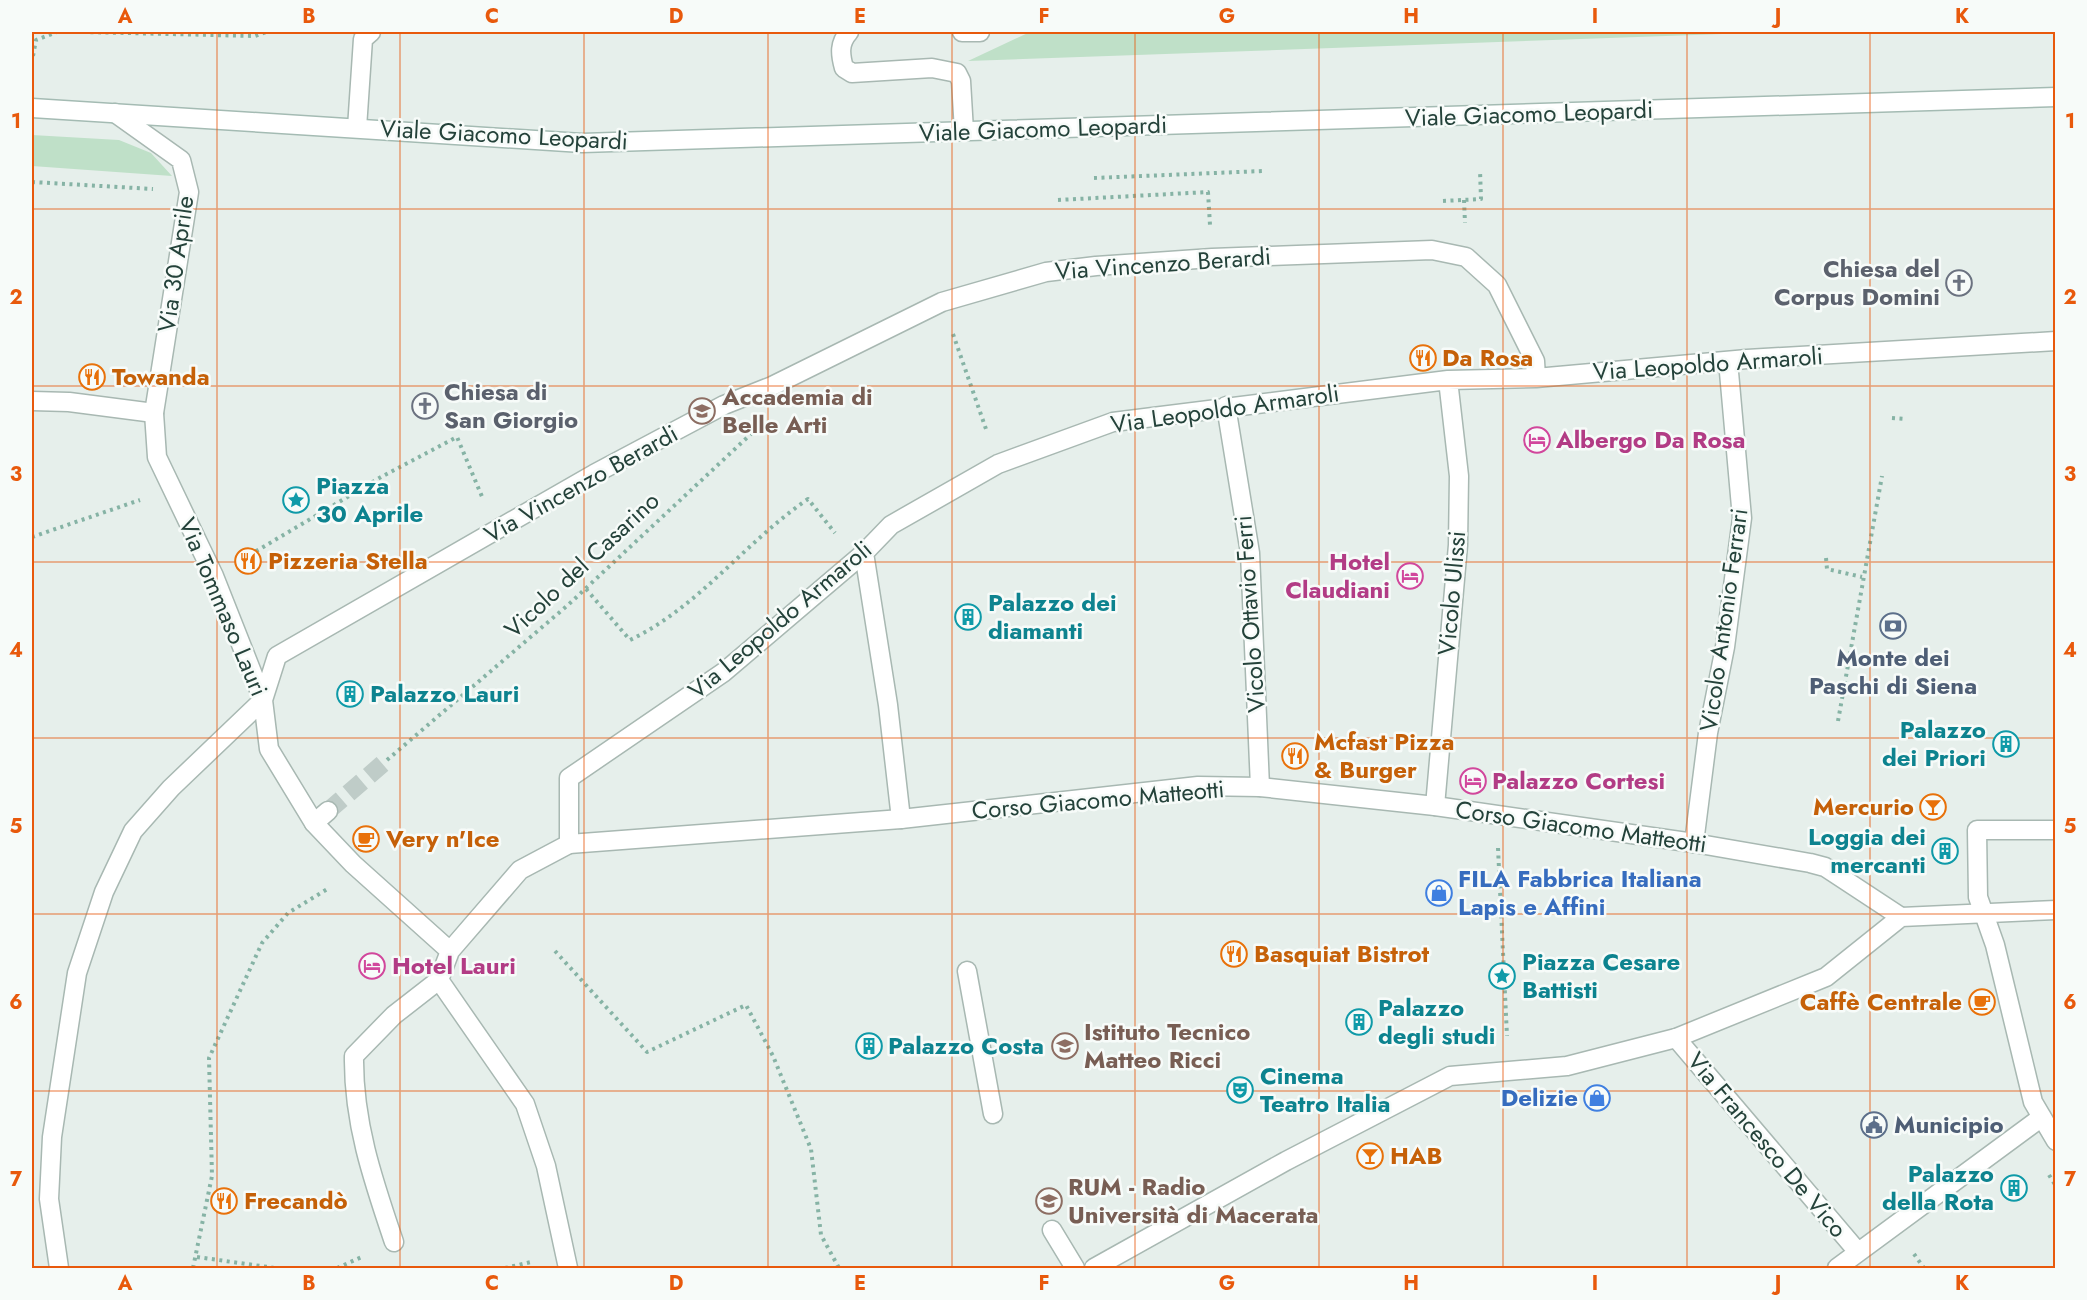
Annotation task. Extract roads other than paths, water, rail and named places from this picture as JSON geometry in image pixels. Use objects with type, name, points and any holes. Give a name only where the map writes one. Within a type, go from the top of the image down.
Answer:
[{"type":"street","points":[[357,128],[363,39],[371,32]]},
{"type":"street","points":[[849,32],[841,46],[841,58],[843,68],[852,73],[932,68],[957,73],[961,81],[964,132]]},
{"type":"street","points":[[962,32],[980,32]]},
{"type":"street","name":"Viale Giacomo Leopardi","points":[[32,108],[582,144],[2055,97]]},
{"type":"street","name":"Via 30 Aprile","points":[[115,113],[181,160],[189,192],[165,375],[154,413]]},
{"type":"street","name":"Via Vincenzo Berardi","points":[[263,700],[277,656],[496,530],[724,405],[772,386],[942,303],[1046,272],[1212,258],[1432,250],[1466,257],[1497,285],[1535,361],[1536,378]]},
{"type":"street","name":"Via Leopoldo Armaroli","points":[[569,844],[569,778],[724,672],[860,556],[891,525],[998,464],[1113,422],[1226,406],[1448,380],[1536,378],[1728,361],[2055,341]]},
{"type":"street","name":"Vicolo Antonio Ferrari","points":[[1694,843],[1708,733],[1725,647],[1742,518],[1728,361]]},
{"type":"street","name":"Vicolo Ulissi","points":[[1435,806],[1458,545],[1459,476],[1448,380]]},
{"type":"street","points":[[32,401],[69,402],[154,413]]},
{"type":"street","name":"Vicolo Ottavio Ferri","points":[[1226,406],[1250,553],[1260,787]]},
{"type":"street","name":"Via Tommaso Lauri","points":[[154,413],[157,458],[214,576],[263,700],[269,749],[321,817],[353,864],[450,951]]},
{"type":"street","points":[[860,556],[888,705],[901,819]]},
{"type":"street","points":[[59,1269],[49,1199],[52,1137],[77,973],[104,892],[133,831],[171,788],[263,700]]},
{"type":"street","name":"Corso Giacomo Matteotti","points":[[450,951],[520,870],[569,844],[901,819],[1198,786],[1260,787],[1435,806],[1694,843],[1824,867],[1901,917]]},
{"type":"street","points":[[2055,830],[1977,830],[1978,897],[1995,945],[2032,1096],[2055,1141]]},
{"type":"street","points":[[1094,1269],[1286,1161],[1450,1076],[1567,1066],[1676,1038],[1826,977],[1901,917],[1986,915],[2055,910]]},
{"type":"street","points":[[394,1242],[366,1159],[354,1087],[354,1056],[394,1015],[439,980],[450,951]]},
{"type":"street","points":[[967,971],[993,1114]]},
{"type":"street","points":[[439,980],[525,1104],[546,1166],[568,1269]]},
{"type":"street","name":"Via Francesco De Vico","points":[[1676,1038],[1858,1252]]},
{"type":"street","points":[[1837,1269],[2042,1117]]},
{"type":"street","points":[[1052,1230],[1075,1269]]},
{"type":"tunnel","points":[[328,811],[387,760]]},
{"type":"place","name":"Chiesa del Corpus Domini","points":[[1959,283]]},
{"type":"place","name":"Da Rosa","points":[[1423,358]]},
{"type":"place","name":"Towanda","points":[[92,377]]},
{"type":"place","name":"Chiesa di San Giorgio","points":[[425,406]]},
{"type":"place","name":"Accademia di Belle Arti","points":[[702,411]]},
{"type":"place","name":"Albergo Da Rosa","points":[[1537,440]]},
{"type":"place","name":"Piazza 30 Aprile","points":[[296,500]]},
{"type":"place","name":"Pizzeria Stella","points":[[248,561]]},
{"type":"place","name":"Hotel Claudiani","points":[[1410,576]]},
{"type":"place","name":"Palazzo dei diamanti","points":[[968,617]]},
{"type":"place","name":"Monte dei Paschi di Siena","points":[[1893,626]]},
{"type":"place","name":"Palazzo Lauri","points":[[350,694]]},
{"type":"place","name":"Palazzo dei Priori","points":[[2006,744]]},
{"type":"place","name":"Mcfast Pizza & Burger","points":[[1295,756]]},
{"type":"place","name":"Palazzo Cortesi","points":[[1473,781]]},
{"type":"place","name":"Mercurio","points":[[1933,807]]},
{"type":"place","name":"Very n'Ice","points":[[366,839]]},
{"type":"place","name":"Loggia dei mercanti","points":[[1945,851]]},
{"type":"place","name":"FILA Fabbrica Italiana Lapis e Affini","points":[[1439,893]]},
{"type":"place","name":"Basquiat Bistrot","points":[[1234,954]]},
{"type":"place","name":"Hotel Lauri","points":[[372,966]]},
{"type":"place","name":"Piazza Cesare Battisti","points":[[1502,976]]},
{"type":"place","name":"Caffè Centrale","points":[[1982,1002]]},
{"type":"place","name":"Palazzo degli studi","points":[[1359,1022]]},
{"type":"place","name":"Palazzo Costa","points":[[869,1046]]},
{"type":"place","name":"Istituto Tecnico Matteo Ricci","points":[[1065,1046]]},
{"type":"place","name":"Cinema Teatro Italia","points":[[1240,1090]]},
{"type":"place","name":"Delizie","points":[[1597,1098]]},
{"type":"place","name":"Municipio","points":[[1874,1125]]},
{"type":"place","name":"HAB","points":[[1370,1156]]},
{"type":"place","name":"Palazzo della Rota","points":[[2014,1188]]},
{"type":"place","name":"Frecandò","points":[[224,1201]]},
{"type":"place","name":"RUM - Radio Università di Macerata","points":[[1049,1201]]}]
